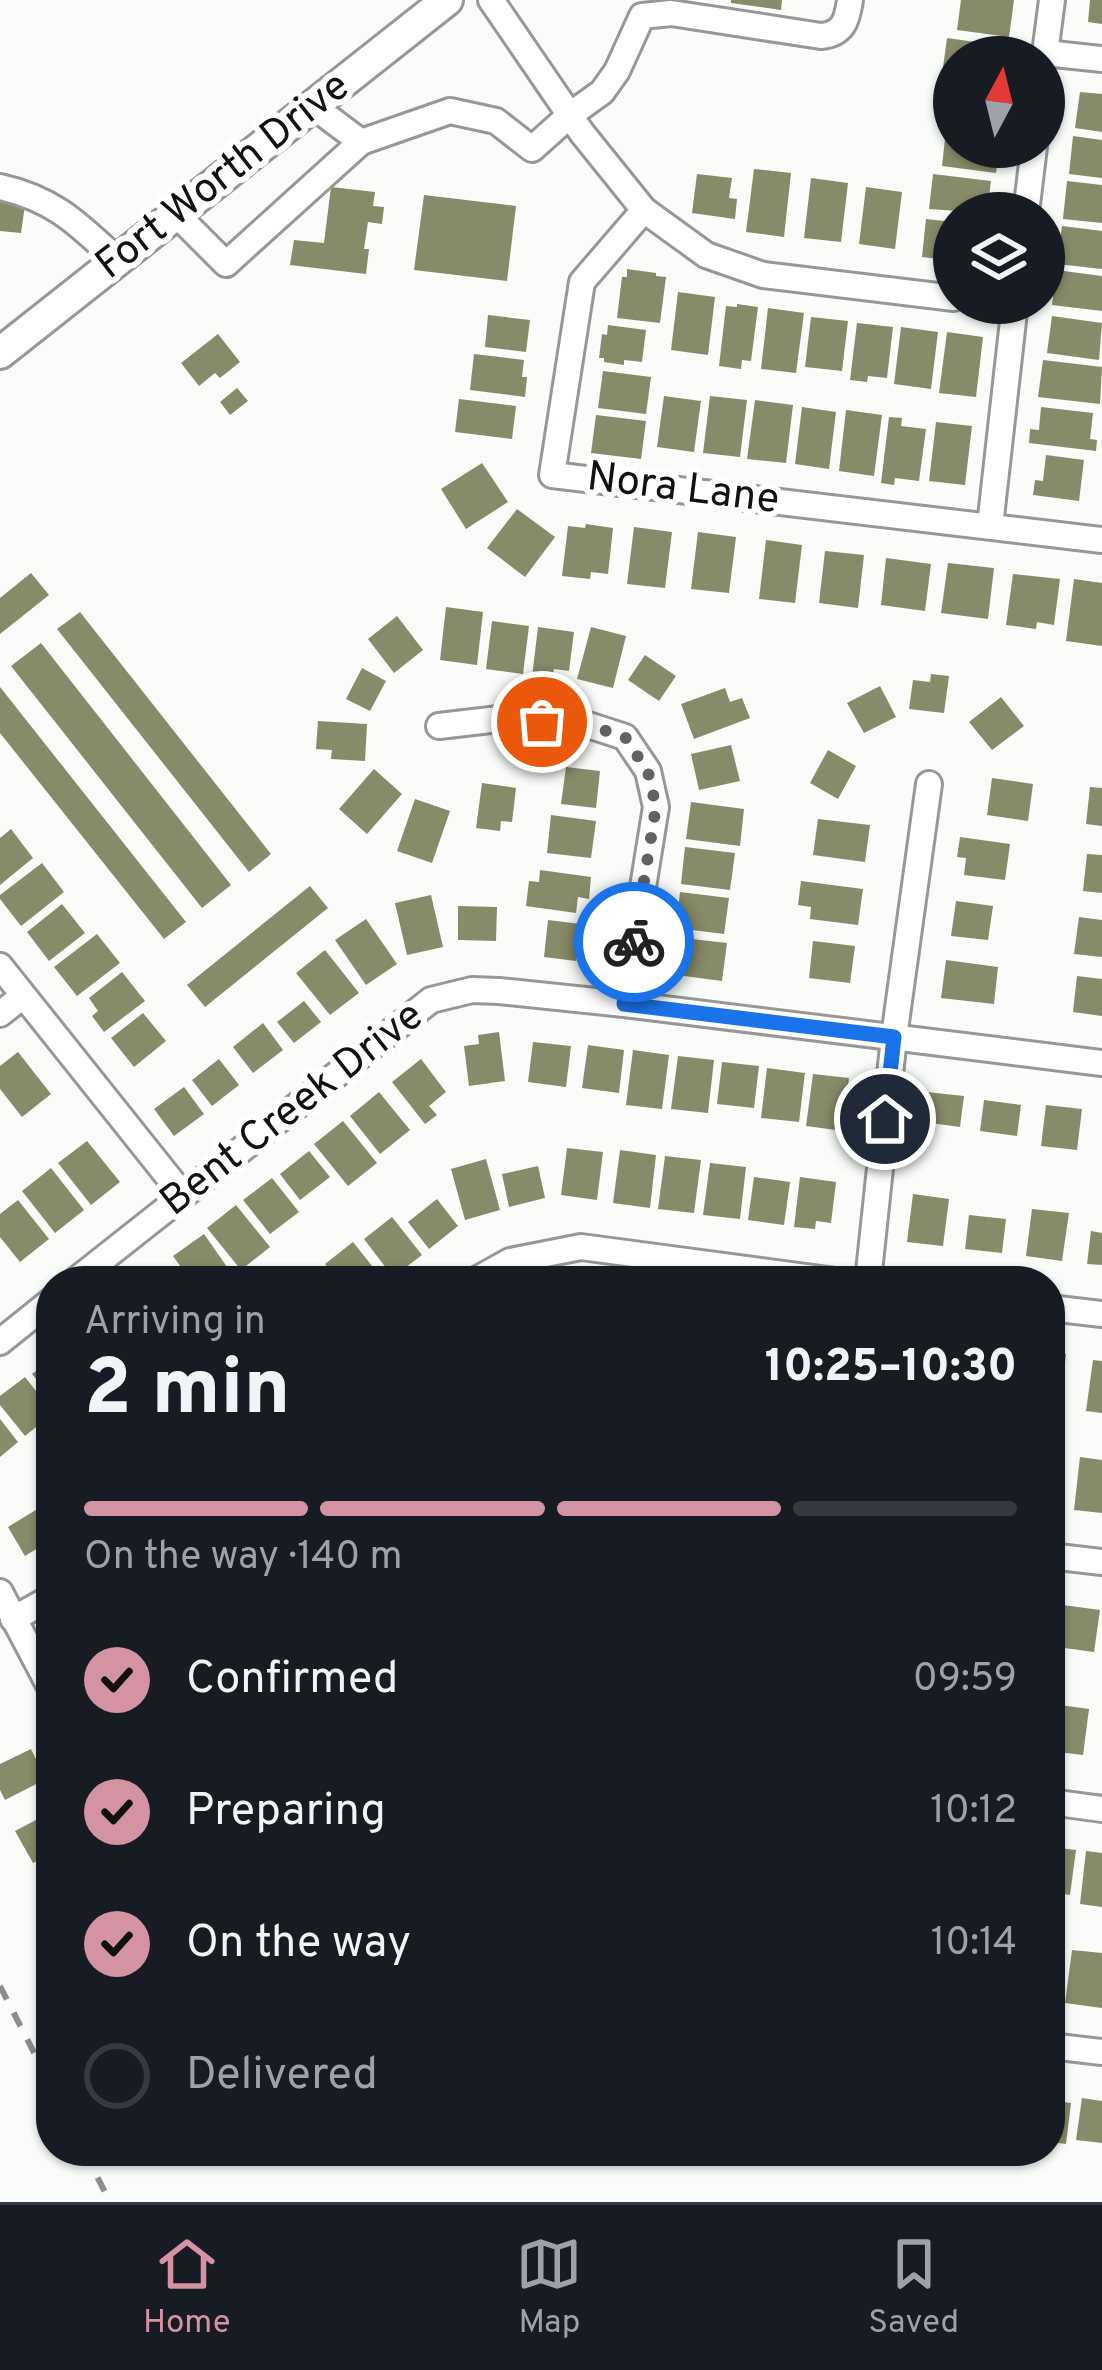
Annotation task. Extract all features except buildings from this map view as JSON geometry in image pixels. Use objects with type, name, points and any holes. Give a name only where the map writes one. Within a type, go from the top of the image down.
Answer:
[{"type":"main road","name":"Fort Worth Drive","points":[[1,351],[447,0]]},
{"type":"street","points":[[491,0],[570,115],[644,210],[706,255],[763,274],[933,295]]},
{"type":"street","points":[[176,214],[226,264],[361,142],[449,111],[496,121],[532,148],[602,92],[642,16],[671,13],[833,35],[843,28],[850,0]]},
{"type":"street","points":[[1047,36],[1052,0]]},
{"type":"street","points":[[1065,58],[1102,59]]},
{"type":"street","points":[[314,106],[361,142]]},
{"type":"street","points":[[0,187],[24,192],[64,212],[118,260]]},
{"type":"street","name":"Nora Lane","points":[[644,210],[582,282],[552,476],[1102,540]]},
{"type":"street","points":[[990,526],[1005,324]]},
{"type":"street","points":[[439,726],[499,719],[585,724],[625,737],[648,772],[656,807],[624,1004]]},
{"type":"street","points":[[870,1266],[894,1037],[929,784]]},
{"type":"street","points":[[0,966],[182,1194]]},
{"type":"street","name":"Bent Creek Drive","points":[[93,1266],[431,1000],[472,990],[624,1004],[1102,1064]]},
{"type":"street","points":[[0,1014],[23,996]]},
{"type":"street","points":[[502,1266],[581,1247],[724,1266]]},
{"type":"street","points":[[1065,1310],[1102,1314]]},
{"type":"street","points":[[0,1342],[36,1312]]},
{"type":"street","points":[[1065,1558],[1102,1562]]},
{"type":"street","points":[[0,1592],[36,1661]]},
{"type":"street","points":[[13,1619],[36,1606]]},
{"type":"street","points":[[1065,1804],[1102,1808]]},
{"type":"street","points":[[1065,2048],[1102,2052]]},
{"type":"railway","points":[[0,1986],[36,2057]]},
{"type":"railway","points":[[92,2166],[110,2202]]},
{"type":"way so far","points":[[542,722],[585,724],[625,737],[648,772],[656,807],[634,942]]},
{"type":"route","points":[[634,942],[624,1004],[894,1037],[885,1119]]}]
